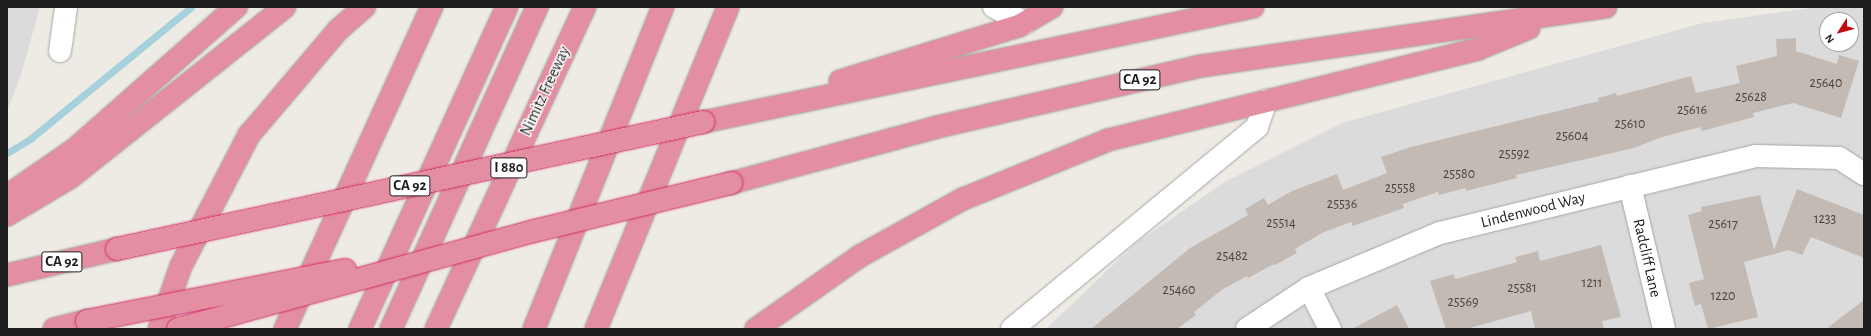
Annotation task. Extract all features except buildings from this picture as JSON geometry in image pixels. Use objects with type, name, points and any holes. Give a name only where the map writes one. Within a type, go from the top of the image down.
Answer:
[{"type":"highway","points":[[7,196],[75,149],[236,7]]},
{"type":"highway","points":[[7,215],[71,176],[285,7]]},
{"type":"highway","points":[[159,329],[181,266],[249,135],[338,30],[364,7]]},
{"type":"highway","points":[[284,329],[432,7]]},
{"type":"highway","points":[[360,329],[507,7]]},
{"type":"highway","name":"I 880","points":[[391,329],[537,7]]},
{"type":"highway","name":"Nimitz Freeway","points":[[436,329],[585,7]]},
{"type":"highway","points":[[534,329],[663,7]]},
{"type":"highway","points":[[596,329],[728,7]]},
{"type":"highway","points":[[703,122],[1025,23],[1052,7]]},
{"type":"highway","name":"CA 92","points":[[7,275],[116,249],[703,122],[1253,7]]},
{"type":"highway","name":"CA 92","points":[[54,329],[87,321],[534,232],[731,183],[937,127],[1201,66],[1558,16],[1606,7]]},
{"type":"highway","points":[[756,329],[860,256],[962,199],[1108,140],[1478,49],[1558,16]]},
{"type":"highway","points":[[178,329],[534,232]]},
{"type":"street","points":[[60,51],[66,7]]},
{"type":"street","points":[[994,7],[1025,23]]},
{"type":"street","points":[[1012,329],[1257,127],[1266,101]]},
{"type":"street","name":"Lindenwood Way","points":[[1247,329],[1309,288],[1440,233],[1756,156],[1839,158],[1864,174]]},
{"type":"street","name":"Radcliff Lane","points":[[1630,186],[1664,329]]},
{"type":"street","points":[[1309,288],[1330,329]]},
{"type":"shaded area","points":[[7,7],[40,7],[21,75],[7,111]]},
{"type":"shaded area","points":[[1817,7],[1864,7],[1864,329],[1046,329],[1137,242],[1225,182],[1342,123],[1703,23]]},
{"type":"waterway","points":[[7,153],[30,139],[191,7]]}]
